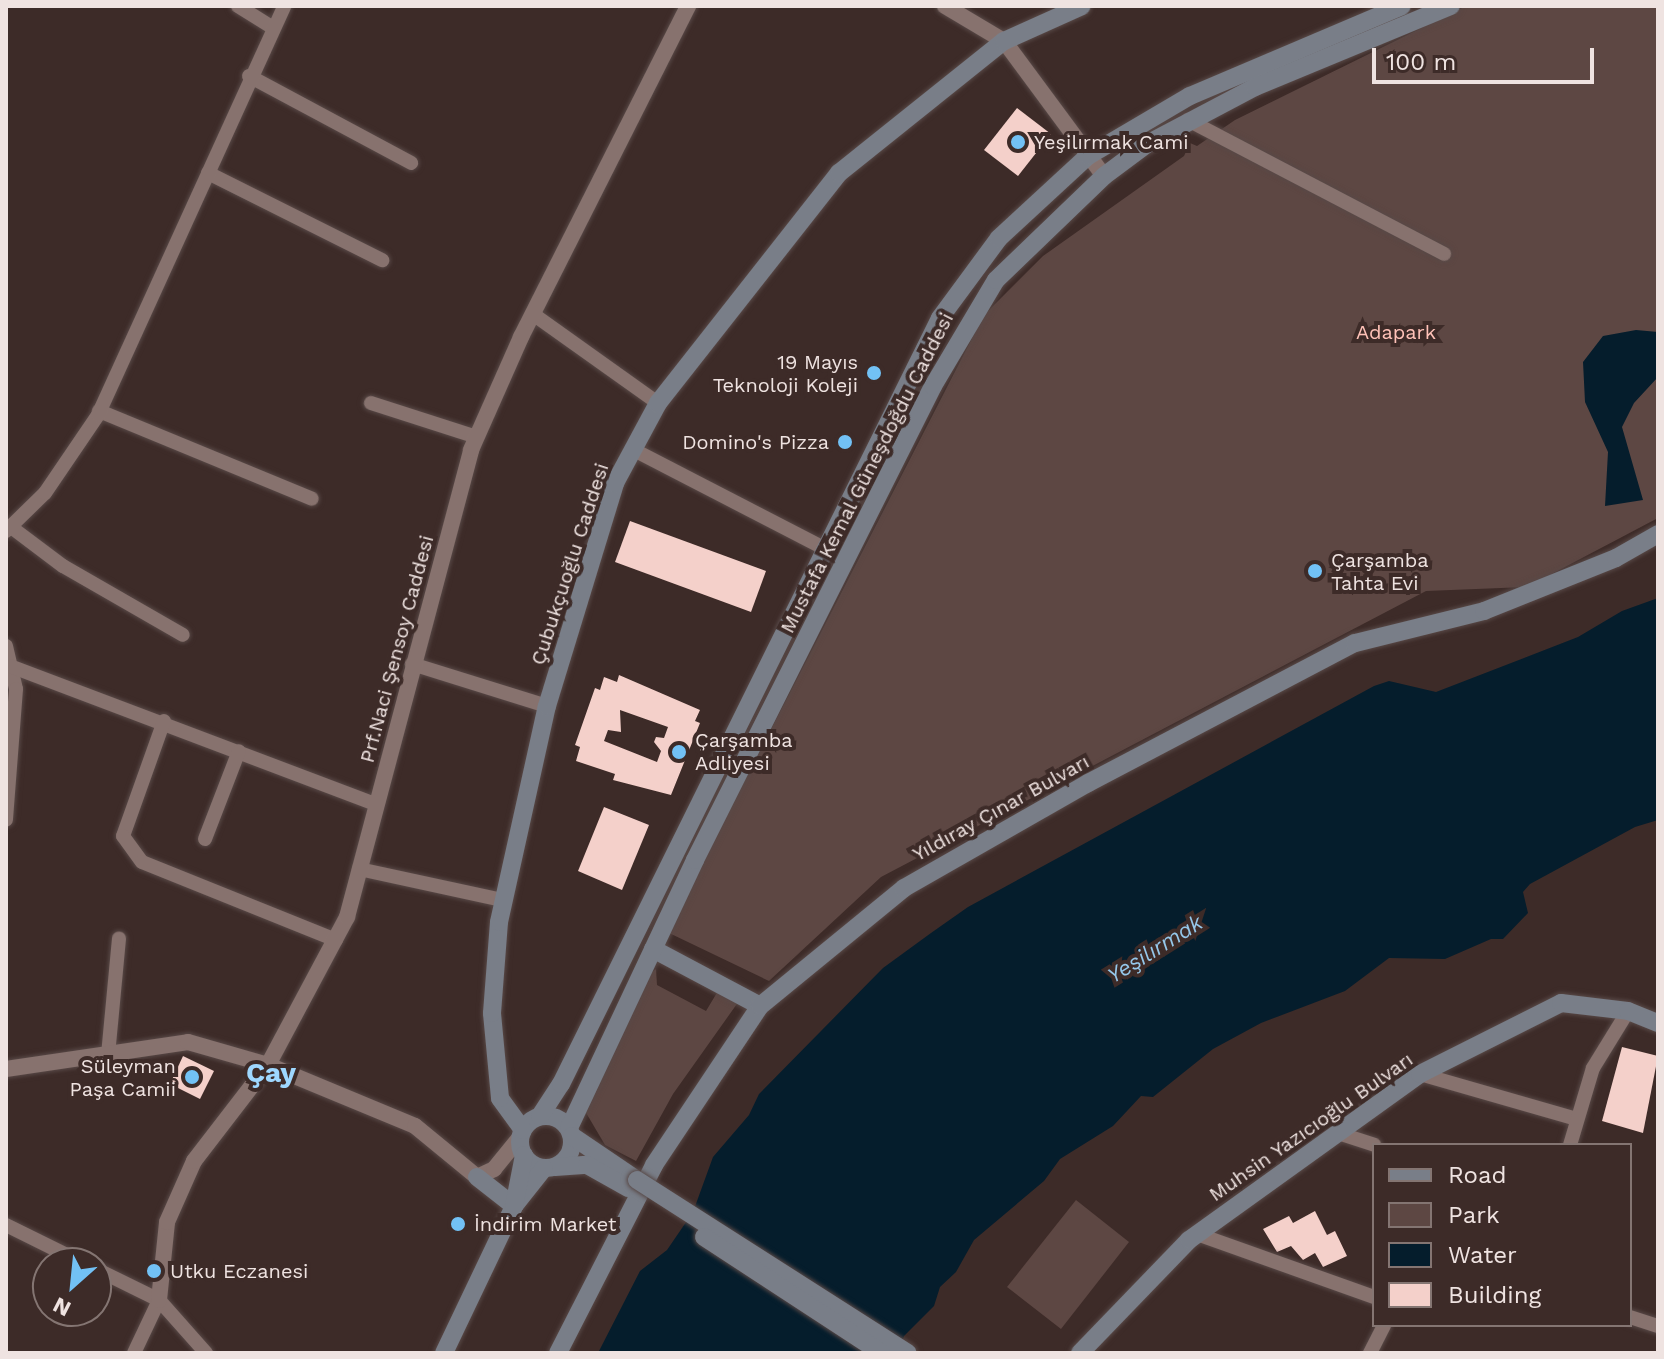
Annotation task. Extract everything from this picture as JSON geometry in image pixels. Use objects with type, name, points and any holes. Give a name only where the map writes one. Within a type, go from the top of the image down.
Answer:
[{"type":"main road","name":"Çubukçuoğlu Caddesi","points":[[522,1141],[500,1098],[492,1013],[502,900],[547,706],[615,483],[658,403],[839,173],[1004,41],[1082,6]]},
{"type":"main road","name":"Mustafa Kemal Güneşdoğdu Caddesi","points":[[540,1116],[561,1084],[940,318],[999,238],[1088,156],[1190,96],[1402,6]]},
{"type":"main road","name":"Mustafa Kemal Güneşdoğdu Caddesi","points":[[570,1132],[653,949],[952,349],[996,280],[1104,176],[1188,120],[1338,50],[1450,6]]},
{"type":"main road","name":"Yıldıray Çınar Bulvarı","points":[[558,1353],[654,1165],[760,1006],[904,888],[1088,783],[1355,643],[1484,611],[1616,558],[1658,534]]},
{"type":"main road","points":[[653,949],[760,1006]]},
{"type":"main road","name":"Muhsin Yazıcıoğlu Bulvarı","points":[[1080,1353],[1111,1327],[1197,1234],[1420,1074],[1561,1003],[1628,1011],[1658,1023]]},
{"type":"main road","points":[[514,1206],[522,1141],[540,1116],[557,1118],[633,1184],[881,1353]]},
{"type":"main road","points":[[444,1353],[514,1206],[548,1168],[566,1159],[570,1132]]},
{"type":"main road","points":[[522,1141],[548,1168]]},
{"type":"main road","points":[[548,1168],[587,1165],[633,1184],[907,1353]]},
{"type":"main road","points":[[477,1177],[514,1206]]},
{"type":"main road","name":"Muhsin Yazıcıoğlu Bulvarı","points":[[1094,1353],[1111,1327]]},
{"type":"street","points":[[238,6],[272,27]]},
{"type":"street","points":[[183,635],[63,566],[8,529],[45,493],[99,411],[249,76],[284,6]]},
{"type":"street","name":"Prf.Naci Şensoy Caddesi","points":[[159,1300],[167,1222],[194,1161],[268,1065],[336,940],[359,869],[412,664],[477,437],[533,314],[688,6]]},
{"type":"street","points":[[945,6],[1004,41],[1104,176]]},
{"type":"street","points":[[249,76],[411,163]]},
{"type":"street","points":[[1188,120],[1444,254]]},
{"type":"street","points":[[208,173],[382,260]]},
{"type":"street","points":[[533,314],[658,403]]},
{"type":"street","points":[[371,403],[477,437]]},
{"type":"street","points":[[99,411],[312,499]]},
{"type":"street","points":[[632,449],[826,549]]},
{"type":"street","points":[[6,646],[16,689],[6,820]]},
{"type":"street","points":[[412,664],[547,706]]},
{"type":"street","points":[[10,666],[164,721],[376,804]]},
{"type":"street","points":[[164,721],[123,836],[142,862],[336,940]]},
{"type":"street","points":[[205,839],[239,751]]},
{"type":"street","points":[[359,869],[502,900]]},
{"type":"street","points":[[108,1055],[119,939]]},
{"type":"street","points":[[1571,1143],[1593,1068],[1628,1011]]},
{"type":"street","points":[[6,1069],[188,1042],[268,1065],[415,1126],[477,1177],[494,1169],[522,1141]]},
{"type":"street","points":[[1420,1074],[1577,1119]]},
{"type":"street","points":[[1338,1133],[1372,1144]]},
{"type":"street","points":[[6,1225],[51,1247]]},
{"type":"street","points":[[1197,1234],[1372,1296]]},
{"type":"street","points":[[112,1277],[159,1300],[206,1353]]},
{"type":"street","points":[[134,1353],[159,1300]]},
{"type":"street","points":[[1632,1318],[1658,1326]]},
{"type":"street","points":[[1370,1353],[1383,1327]]},
{"type":"green space","name":"Adapark","points":[[1466,6],[1658,6],[1658,518],[1527,587],[1426,591],[881,877],[769,981],[667,932],[984,315],[1043,256],[1184,156],[1190,143],[1197,146],[1235,120]]},
{"type":"green space","points":[[656,969],[657,985],[706,1011],[718,991],[739,1001],[673,1094],[636,1161],[605,1145],[585,1111],[643,979]]},
{"type":"green space","points":[[1076,1200],[1129,1242],[1061,1329],[1007,1287]]},
{"type":"water","points":[[1636,330],[1658,332],[1658,377],[1634,403],[1622,427],[1643,500],[1605,506],[1608,452],[1585,402],[1583,362],[1603,336]]},
{"type":"water","name":"Yeşilırmak","points":[[1658,598],[1658,820],[1635,827],[1530,884],[1523,892],[1528,913],[1503,939],[1491,939],[1445,959],[1389,958],[1345,991],[1261,1023],[1213,1049],[1153,1097],[1141,1096],[1113,1126],[1060,1159],[1044,1181],[974,1240],[956,1272],[940,1287],[934,1306],[904,1336],[898,1353],[598,1353],[640,1271],[667,1250],[693,1212],[713,1157],[749,1115],[759,1094],[883,968],[931,933],[968,907],[1374,686],[1389,681],[1436,692],[1578,637],[1622,611]]},
{"type":"building","name":"Yeşilırmak Cami","points":[[1017,108],[1051,134],[1018,176],[984,150]]},
{"type":"building","points":[[630,521],[766,571],[751,612],[615,562]]},
{"type":"building","points":[[619,675],[700,710],[695,721],[700,723],[671,795],[613,780],[615,774],[576,761],[580,747],[575,745],[595,688],[600,690],[604,677],[617,682]],"holes":[[[620,710],[668,727],[664,738],[656,737],[654,742],[661,751],[657,762],[604,741],[608,730],[621,732]]]},
{"type":"building","points":[[604,807],[649,825],[622,890],[578,871]]},
{"type":"building","points":[[1622,1047],[1658,1056],[1643,1133],[1602,1121]]},
{"type":"building","name":"Süleyman Paşa Camii","points":[[183,1056],[214,1071],[200,1099],[170,1084]]},
{"type":"building","points":[[1315,1211],[1327,1235],[1335,1231],[1347,1256],[1323,1267],[1315,1253],[1303,1260],[1291,1246],[1277,1252],[1263,1229],[1289,1216],[1293,1223]]},
{"type":"place","name":"Yeşilırmak Cami","points":[[1018,142]]},
{"type":"place","name":"19 Mayıs Teknoloji Koleji","points":[[874,373]]},
{"type":"place","name":"Domino's Pizza","points":[[845,442]]},
{"type":"place","name":"Çarşamba Tahta Evi","points":[[1315,571]]},
{"type":"place","name":"Çarşamba Adliyesi","points":[[679,752]]},
{"type":"place","name":"Süleyman Paşa Camii","points":[[192,1077]]},
{"type":"place","name":"İndirim Market","points":[[458,1224]]},
{"type":"place","name":"Utku Eczanesi","points":[[154,1271]]},
{"type":"district","name":"Çay","points":[[271,1073]]}]
